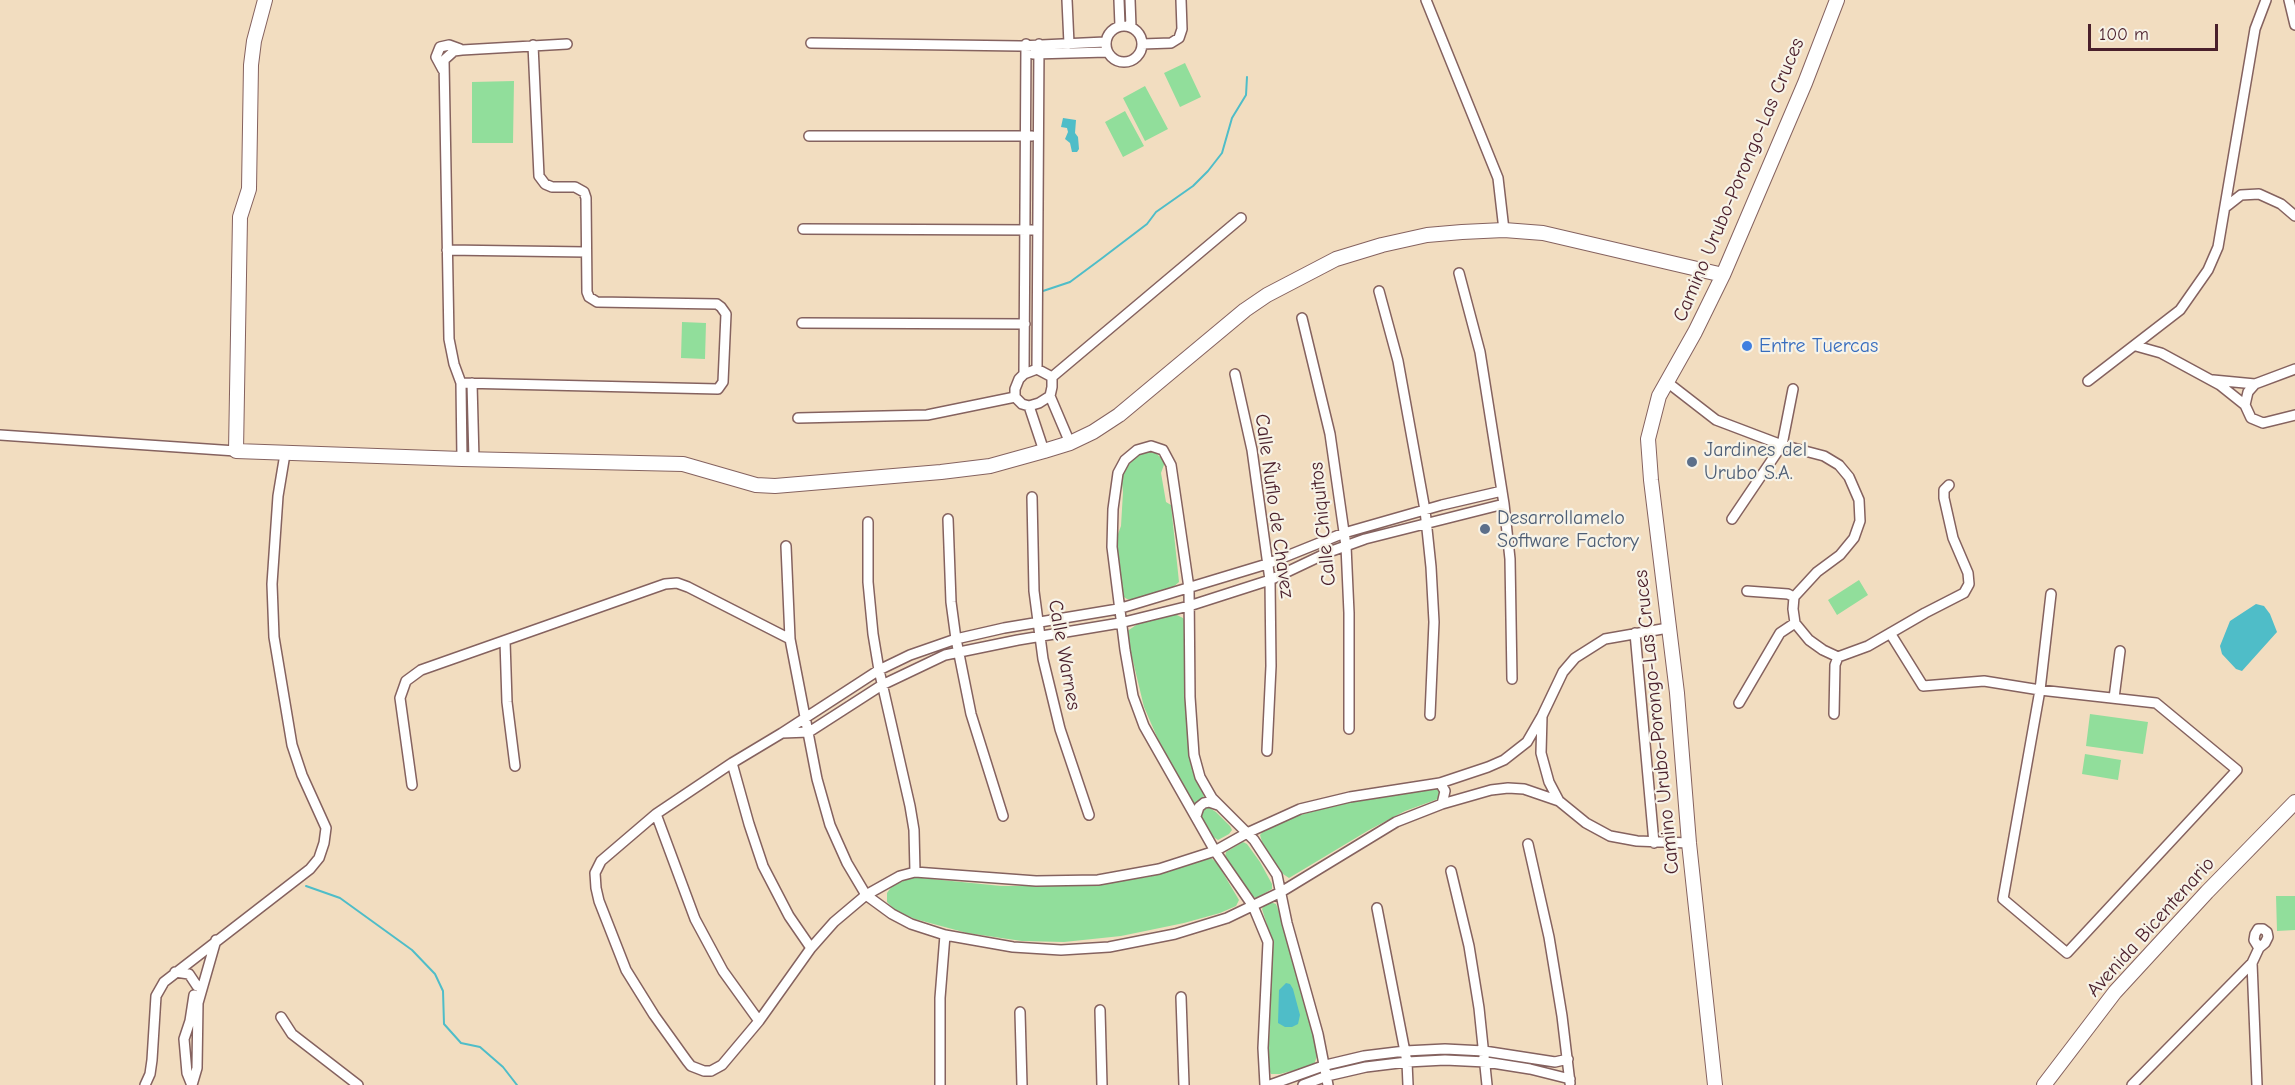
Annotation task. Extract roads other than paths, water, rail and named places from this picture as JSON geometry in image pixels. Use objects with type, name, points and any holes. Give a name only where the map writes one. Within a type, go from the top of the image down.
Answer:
[{"type":"street","points":[[236,451],[240,217],[249,189],[251,65],[254,40],[265,0]]},
{"type":"street","points":[[1067,0],[1069,44]]},
{"type":"street","points":[[1119,0],[1120,26]]},
{"type":"street","points":[[1130,0],[1131,27]]},
{"type":"street","points":[[1142,44],[1171,44],[1179,38],[1182,29],[1181,0]]},
{"type":"street","points":[[1426,0],[1498,178],[1504,230]]},
{"type":"street","name":"Camino Urubo-Porongo-Las Cruces","points":[[1715,1085],[1689,843],[1677,693],[1648,439],[1652,415],[1723,275],[1805,83],[1837,0]]},
{"type":"street","points":[[2088,381],[2180,310],[2208,270],[2218,247],[2227,207],[2255,29],[2266,0]]},
{"type":"street","points":[[2289,0],[2295,25]]},
{"type":"street","points":[[1120,26],[1131,27],[1141,37],[1142,44],[1137,57],[1124,63],[1110,57],[1106,47],[1110,31],[1120,26]]},
{"type":"street","points":[[811,43],[1039,49],[1106,47]]},
{"type":"street","points":[[468,459],[461,383],[449,339],[444,60],[454,51],[567,44]]},
{"type":"street","points":[[1039,49],[1069,44],[1106,47]]},
{"type":"street","points":[[461,383],[718,389],[723,382],[726,314],[717,304],[592,301],[587,292],[586,198],[584,192],[575,187],[552,187],[545,184],[539,176],[532,45]]},
{"type":"street","points":[[1024,48],[1026,136],[1024,374]]},
{"type":"street","points":[[1037,369],[1039,49]]},
{"type":"street","points":[[809,136],[1039,135]]},
{"type":"street","points":[[2227,207],[2241,195],[2259,194],[2281,204],[2295,216]]},
{"type":"street","points":[[1070,443],[1050,396],[1052,377],[1241,218]]},
{"type":"street","points":[[803,229],[1038,230]]},
{"type":"street","points":[[0,435],[285,454],[683,464],[756,485],[775,486],[941,472],[990,466],[1070,443],[1119,415],[1245,310],[1291,281],[1336,259],[1382,245],[1427,235],[1504,230],[1553,235],[1723,275]]},
{"type":"street","points":[[447,250],[586,252]]},
{"type":"street","points":[[1459,273],[1480,352],[1504,504],[1510,570],[1512,679]]},
{"type":"street","points":[[1379,291],[1400,371],[1425,510],[1434,622],[1430,715]]},
{"type":"street","name":"Calle Chiquitos","points":[[1302,318],[1321,389],[1330,434],[1346,546],[1350,625],[1349,729]]},
{"type":"street","points":[[802,323],[1025,324]]},
{"type":"street","points":[[2136,346],[2161,353],[2210,380],[2245,405],[2251,418],[2263,423],[2295,415]]},
{"type":"street","points":[[1050,396],[1029,406],[1022,404],[1016,397],[1015,389],[1018,379],[1037,369],[1052,377]]},
{"type":"street","points":[[2210,380],[2255,384],[2295,369]]},
{"type":"street","name":"Calle Ñuflo de Chavez","points":[[1235,374],[1252,450],[1270,580],[1271,666],[1268,751]]},
{"type":"street","points":[[1667,382],[1716,420],[1782,445],[1802,448],[1824,456],[1839,465],[1850,477],[1859,500],[1860,521],[1854,538],[1840,555],[1817,572],[1794,597],[1795,623],[1809,640],[1838,657],[1868,646],[1965,593],[1969,584],[1968,573],[1948,520],[1944,498],[1944,490],[1949,484]]},
{"type":"street","points":[[468,459],[472,383]]},
{"type":"street","points":[[2245,405],[2248,392],[2255,384]]},
{"type":"street","points":[[1732,519],[1782,445],[1793,389]]},
{"type":"street","points":[[798,418],[927,414],[1016,397]]},
{"type":"street","points":[[1029,406],[1044,451]]},
{"type":"street","points":[[1265,1085],[1263,1048],[1268,942],[1253,906],[1215,851],[1144,726],[1133,696],[1118,609],[1112,547],[1113,509],[1118,473],[1125,459],[1137,450],[1151,446],[1163,450],[1172,465],[1189,588],[1190,697],[1194,755],[1200,777],[1218,805],[1254,840],[1277,874],[1328,1080]]},
{"type":"street","points":[[144,1085],[150,1074],[152,1060],[156,996],[164,982],[310,869],[319,858],[326,828],[302,775],[292,745],[274,637],[272,584],[278,496],[285,454]]},
{"type":"street","points":[[1502,490],[1344,533],[1267,564],[1118,609],[1004,628],[956,639],[910,655],[879,670],[656,814],[601,861],[595,873],[596,888],[626,970],[687,1061],[697,1070],[711,1071],[717,1069],[759,1021],[812,948],[834,922],[866,895],[900,876],[915,872],[1036,881],[1098,880],[1159,869],[1215,851],[1278,817],[1326,802],[1451,780],[1504,760],[1516,751],[1532,735],[1563,672],[1575,658],[1605,639],[1668,628]]},
{"type":"street","name":"Calle Warnes","points":[[1032,497],[1032,545],[1038,624],[1047,682],[1059,729],[1089,815]]},
{"type":"street","points":[[782,733],[809,732],[882,685],[920,666],[959,651],[1120,623],[1189,606],[1270,580],[1365,539],[1504,504]]},
{"type":"street","points":[[948,519],[951,602],[956,639],[972,714],[1004,816]]},
{"type":"street","points":[[868,522],[868,582],[879,670],[910,806],[914,830],[915,872]]},
{"type":"street","points":[[786,546],[790,639],[817,779],[830,825],[847,863],[866,895],[892,914],[911,924],[945,935],[1013,947],[1061,950],[1110,947],[1175,934],[1227,918],[1281,892],[1395,822],[1442,804],[1491,790],[1524,789],[1559,801],[1586,823],[1610,836],[1654,843],[1689,843]]},
{"type":"street","points":[[412,785],[400,698],[406,681],[420,670],[665,584],[677,583],[688,587],[790,639]]},
{"type":"street","points":[[1747,591],[1788,594],[1794,597]]},
{"type":"street","points":[[1890,633],[1923,686],[1984,681],[2040,690],[2156,703],[2237,770],[2067,953],[2003,899],[2040,690],[2051,594]]},
{"type":"street","points":[[1739,704],[1780,633],[1795,623]]},
{"type":"street","points":[[1635,633],[1654,843]]},
{"type":"street","points":[[505,641],[507,702],[515,766]]},
{"type":"street","points":[[2114,698],[2120,651]]},
{"type":"street","points":[[1834,714],[1835,665],[1838,657]]},
{"type":"street","points":[[1542,716],[1541,753],[1549,782],[1559,801]]},
{"type":"street","points":[[732,763],[763,866],[789,916],[812,948]]},
{"type":"street","points":[[1451,780],[1452,789],[1460,799]]},
{"type":"street","points":[[1440,783],[1445,791],[1442,804]]},
{"type":"street","name":"Avenida Bicentenario","points":[[2044,1085],[2115,992],[2208,891],[2295,802]]},
{"type":"street","points":[[1196,816],[1199,807],[1204,803],[1218,805]]},
{"type":"street","points":[[656,814],[695,919],[723,971],[759,1021]]},
{"type":"street","points":[[1303,1085],[1407,1062],[1445,1060],[1486,1062],[1530,1069],[1570,1082],[1549,937],[1528,844]]},
{"type":"street","points":[[1451,871],[1469,946],[1486,1062],[1487,1085]]},
{"type":"street","points":[[1377,908],[1407,1062],[1408,1085]]},
{"type":"street","points":[[940,1085],[940,998],[945,935]]},
{"type":"street","points":[[192,1084],[197,1068],[198,1003],[216,940]]},
{"type":"street","points":[[2132,1085],[2252,963],[2259,948]]},
{"type":"street","points":[[192,1084],[186,1073],[184,1040],[196,986],[205,963],[202,951]]},
{"type":"street","points":[[2252,963],[2257,1085]]},
{"type":"street","points":[[175,972],[189,974],[196,986]]},
{"type":"street","points":[[1181,997],[1184,1085]]},
{"type":"street","points":[[1100,1010],[1102,1085]]},
{"type":"street","points":[[1020,1012],[1022,1085]]},
{"type":"street","points":[[281,1017],[292,1034],[358,1085]]},
{"type":"street","points":[[1270,1085],[1326,1065],[1364,1056],[1405,1051],[1445,1049],[1484,1051],[1555,1062],[1568,1059]]},
{"type":"water","points":[[1063,118],[1076,120],[1075,133],[1078,137],[1079,149],[1077,152],[1072,152],[1070,143],[1065,139],[1068,132],[1067,128],[1061,127]]},
{"type":"water","points":[[2256,604],[2264,606],[2270,614],[2277,632],[2242,671],[2236,669],[2222,654],[2220,646],[2230,621]]},
{"type":"water","points":[[1286,983],[1290,984],[1293,989],[1300,1015],[1298,1024],[1292,1027],[1285,1027],[1278,1023],[1279,990]]},
{"type":"waterway","points":[[1043,291],[1070,282],[1147,224],[1156,212],[1193,186],[1208,171],[1222,153],[1232,118],[1246,95],[1247,77]]},
{"type":"waterway","points":[[306,886],[340,898],[412,950],[435,974],[443,991],[444,1024],[461,1043],[480,1047],[503,1067],[517,1085]]},
{"type":"place","name":"Entre Tuercas","points":[[1747,346]]},
{"type":"place","name":"Jardines del Urubo S.A.","points":[[1692,462]]},
{"type":"place","name":"Desarrollamelo Software Factory","points":[[1485,529]]}]
